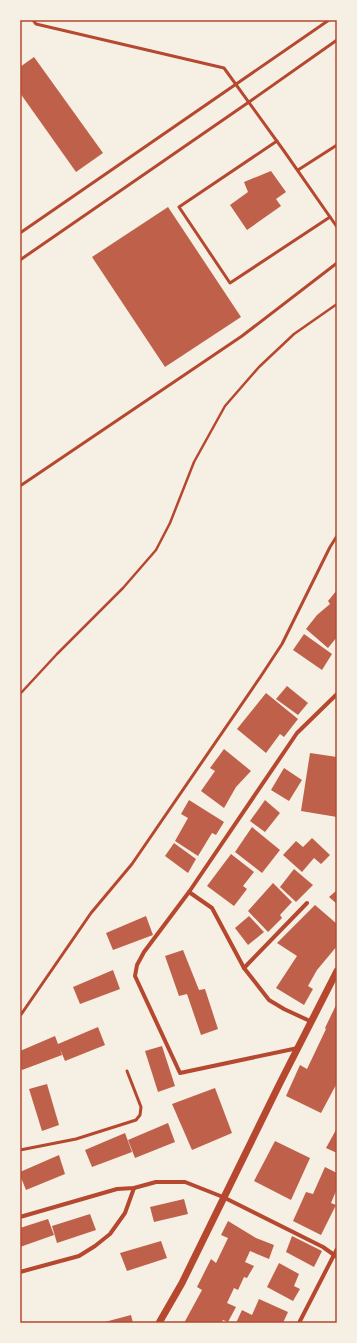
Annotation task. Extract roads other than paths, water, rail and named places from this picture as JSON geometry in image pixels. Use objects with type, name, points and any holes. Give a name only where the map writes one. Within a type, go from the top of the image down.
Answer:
[{"type":"street","points":[[298,1047],[180,1073],[135,976],[137,964],[144,952],[189,892],[297,733],[337,694]]},
{"type":"street","points":[[189,892],[212,908],[244,968],[269,1000],[312,1022]]},
{"type":"street","points":[[244,968],[307,903]]},
{"type":"street","points":[[159,1323],[182,1283],[223,1197],[337,971]]},
{"type":"street","points":[[20,1217],[117,1189],[134,1188],[156,1182],[186,1182],[223,1197],[323,1247],[336,1256]]},
{"type":"street","points":[[20,1272],[79,1256],[95,1246],[110,1234],[125,1213],[134,1188]]},
{"type":"street","points":[[299,1323],[336,1256],[337,1249]]},
{"type":"lane","points":[[33,20],[36,24],[224,68],[298,170],[337,227]]},
{"type":"lane","points":[[20,233],[329,20]]},
{"type":"lane","points":[[20,260],[337,40]]},
{"type":"lane","points":[[277,141],[179,207],[230,283],[330,217]]},
{"type":"lane","points":[[298,170],[337,145]]},
{"type":"lane","points":[[20,486],[242,336],[337,263]]},
{"type":"lane","points":[[20,1016],[91,913],[132,864],[261,676],[282,644],[330,547],[337,536]]},
{"type":"lane","points":[[20,1150],[76,1139],[136,1120],[140,1115],[141,1107],[127,1071]]}]
